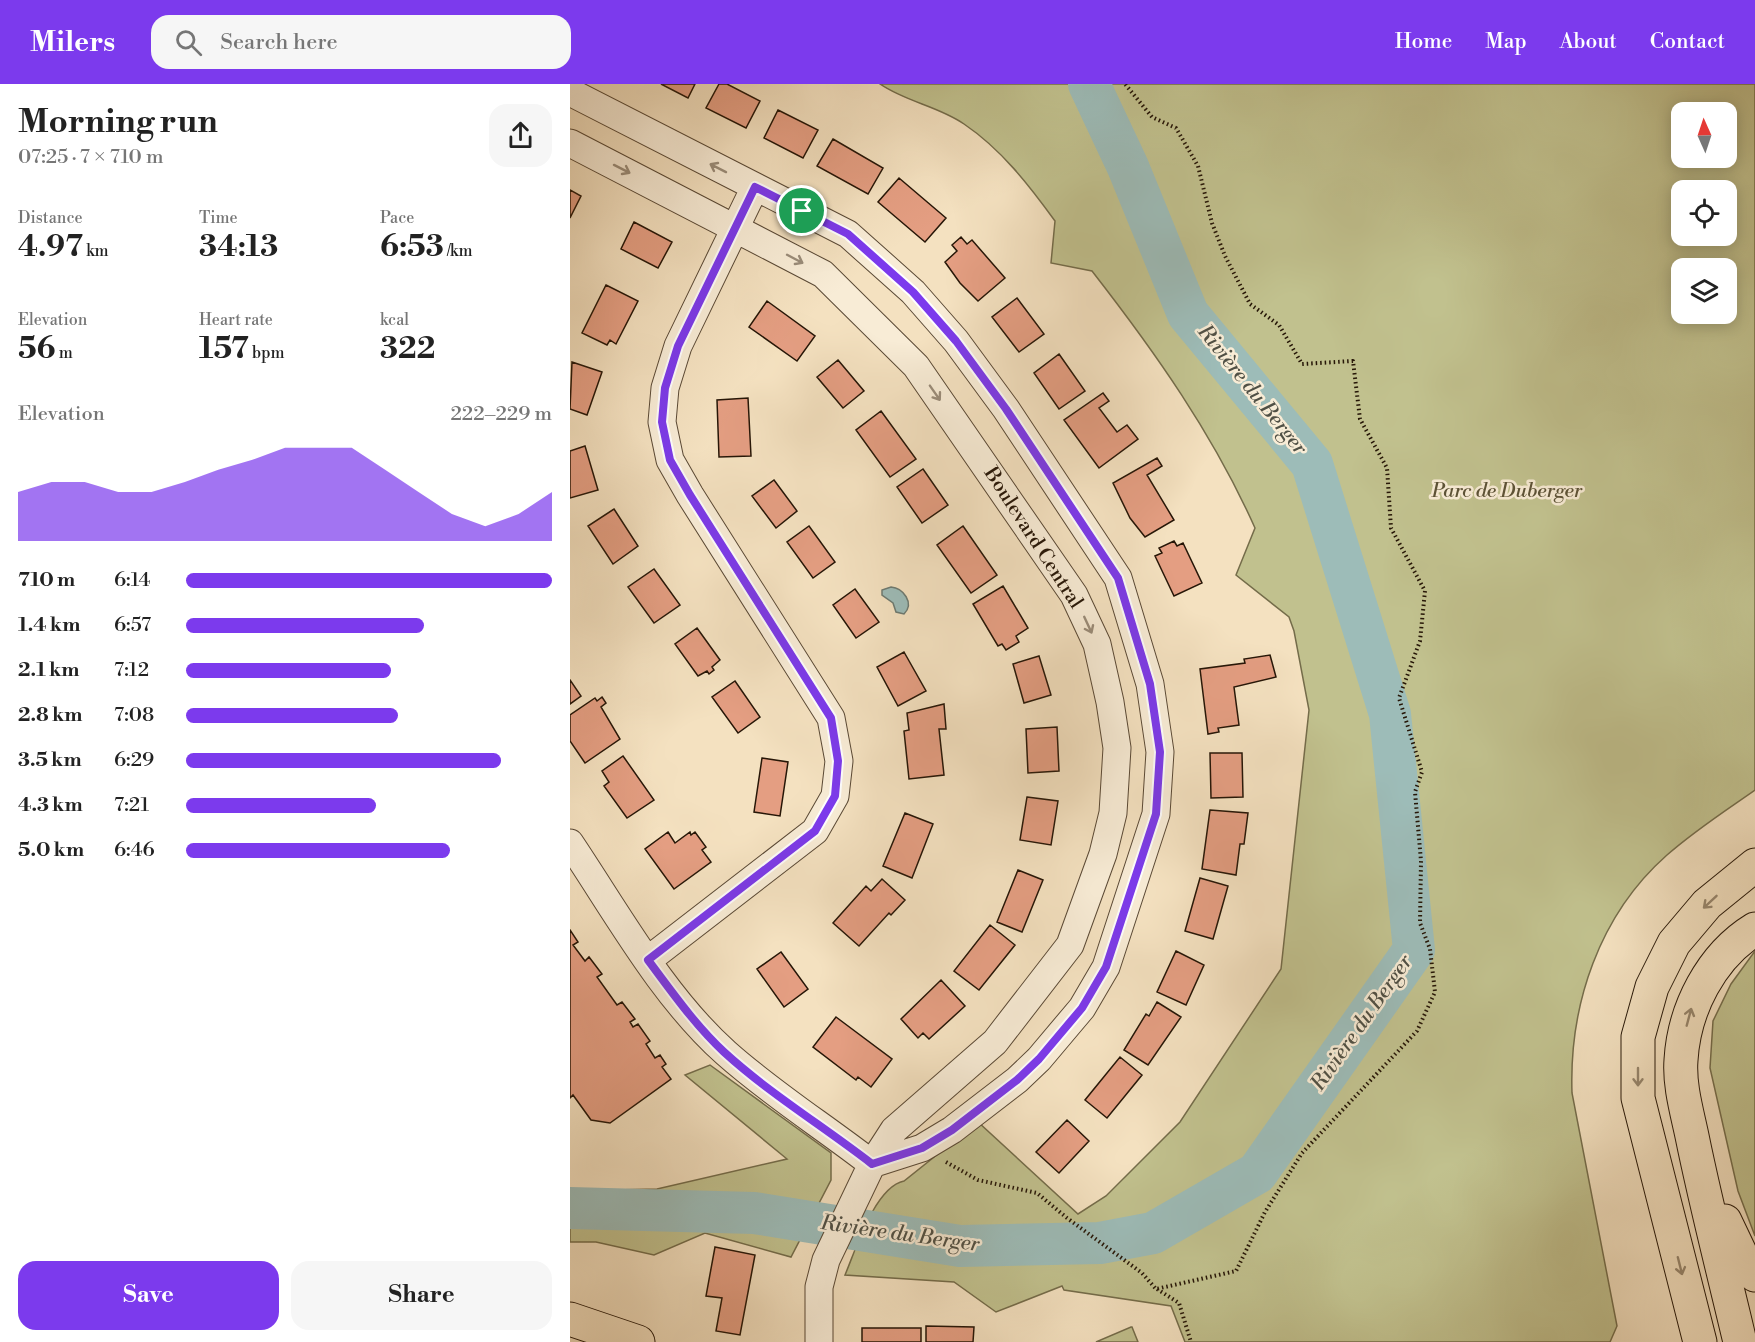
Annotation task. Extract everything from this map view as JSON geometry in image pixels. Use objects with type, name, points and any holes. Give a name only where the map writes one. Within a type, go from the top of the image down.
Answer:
[{"type":"main road","points":[[1700,1342],[1638,1098],[1638,1037],[1652,987],[1674,943],[1707,904],[1755,865]]},
{"type":"main road","points":[[1740,1342],[1696,1157],[1682,1084],[1680,1061],[1691,1008],[1708,976],[1729,950],[1755,929]]},
{"type":"main road","points":[[1696,1157],[1744,1260],[1755,1275]]},
{"type":"main road","points":[[570,1319],[638,1342]]},
{"type":"street","points":[[570,92],[848,234],[913,292],[956,341],[1006,409],[1118,578],[1150,684],[1160,752],[1156,814],[1106,967],[1082,1008],[1039,1059],[1017,1080],[961,1124],[922,1148],[872,1164],[788,1104],[724,1052],[687,1014],[570,843]]},
{"type":"street","name":"Boulevard Central","points":[[570,143],[823,274],[916,366],[1074,595],[1097,644],[1110,702],[1117,748],[1113,813],[1103,854],[1070,945],[995,1042],[894,1130],[872,1164],[826,1260],[819,1287],[819,1342]]},
{"type":"street","points":[[648,960],[815,831],[835,796],[838,761],[831,718],[670,460],[662,422],[665,388],[678,346],[755,187]]},
{"type":"path","points":[[1125,84],[1152,117],[1176,129],[1198,166],[1212,223],[1225,255],[1250,304],[1279,325],[1302,364],[1353,362],[1360,419],[1387,468],[1391,528],[1425,591],[1420,641],[1399,698],[1422,772],[1414,792],[1421,861],[1420,923],[1430,949],[1435,992],[1417,1031],[1302,1152],[1265,1212],[1236,1271],[1156,1289]]},
{"type":"path","points":[[922,1148],[978,1180],[1037,1193],[1142,1273],[1156,1289],[1179,1303],[1191,1342]]},
{"type":"green space","name":"Parc de Duberger","points":[[880,84],[1755,84],[1755,790],[1688,838],[1643,879],[1623,905],[1606,933],[1583,995],[1572,1060],[1572,1093],[1617,1326],[1610,1342],[1185,1342],[1171,1306],[1064,1290],[1062,1286],[996,1312],[954,1282],[845,1275],[868,1220],[884,1195],[978,1122],[1078,1214],[1106,1196],[1180,1122],[1281,969],[1309,710],[1294,631],[1289,617],[1236,575],[1255,528],[1239,493],[1202,427],[1160,363],[1092,271],[1051,263],[1055,221],[1025,181],[1002,156],[964,124]]},
{"type":"green space","points":[[1755,951],[1755,1236],[1738,1191],[1710,1068],[1713,1021],[1731,984]]},
{"type":"green space","points":[[710,1065],[831,1153],[831,1180],[791,1257],[705,1233],[654,1255],[596,1242],[570,1242],[570,1191],[657,1189],[787,1159],[685,1075]]},
{"type":"green space","points":[[1131,1327],[1138,1342],[1096,1342]]},
{"type":"water","points":[[891,587],[900,590],[908,601],[904,614],[896,612],[893,603],[882,595],[882,590]]},
{"type":"building","points":[[661,84],[695,84],[688,98]]},
{"type":"building","points":[[719,84],[727,84],[760,101],[746,128],[706,108]]},
{"type":"building","points":[[778,110],[818,130],[803,158],[764,138]]},
{"type":"building","points":[[833,139],[883,168],[868,194],[817,166]]},
{"type":"building","points":[[899,178],[946,218],[925,242],[878,202]]},
{"type":"building","points":[[570,190],[581,196],[570,218]]},
{"type":"building","points":[[634,222],[672,242],[658,268],[621,249]]},
{"type":"building","points":[[961,237],[967,244],[972,240],[1005,278],[978,301],[960,283],[945,262],[957,251],[952,245]]},
{"type":"building","points":[[606,285],[638,301],[616,344],[610,340],[607,345],[582,333]]},
{"type":"building","points":[[1017,298],[1044,334],[1019,352],[992,317]]},
{"type":"building","points":[[767,301],[815,336],[797,361],[749,327]]},
{"type":"building","points":[[1059,354],[1085,391],[1059,409],[1034,373]]},
{"type":"building","points":[[838,360],[864,391],[843,408],[817,377]]},
{"type":"building","points":[[572,362],[602,372],[587,415],[570,409]]},
{"type":"building","points":[[1103,393],[1109,401],[1099,408],[1117,432],[1127,425],[1138,439],[1099,468],[1064,420]]},
{"type":"building","points":[[748,398],[751,456],[719,457],[717,400]]},
{"type":"building","points":[[881,411],[916,459],[890,477],[856,430]]},
{"type":"building","points":[[585,446],[598,490],[570,498],[570,451]]},
{"type":"building","points":[[1157,458],[1162,466],[1147,475],[1174,520],[1145,537],[1130,518],[1113,483]]},
{"type":"building","points":[[923,469],[948,505],[922,523],[897,487]]},
{"type":"building","points":[[774,480],[797,511],[776,528],[752,496]]},
{"type":"building","points":[[614,509],[638,546],[613,564],[588,526]]},
{"type":"building","points":[[809,526],[835,562],[813,578],[787,542]]},
{"type":"building","points":[[963,526],[997,575],[971,593],[937,545]]},
{"type":"building","points":[[1174,541],[1177,546],[1183,543],[1202,583],[1174,596],[1155,556],[1162,553],[1159,548]]},
{"type":"building","points":[[654,569],[680,605],[654,623],[628,587]]},
{"type":"building","points":[[1003,586],[1028,628],[1016,636],[1019,642],[1006,650],[1002,644],[998,646],[973,604]]},
{"type":"building","points":[[855,589],[879,622],[856,638],[833,605]]},
{"type":"building","points":[[697,628],[720,660],[712,667],[714,670],[709,674],[707,671],[698,676],[675,644]]},
{"type":"building","points":[[904,652],[926,691],[898,706],[877,667]]},
{"type":"building","points":[[1270,655],[1276,677],[1234,687],[1239,725],[1218,728],[1219,732],[1208,734],[1200,669],[1245,663],[1244,659]]},
{"type":"building","points":[[1039,656],[1051,695],[1024,703],[1013,664]]},
{"type":"building","points":[[570,680],[581,696],[570,704]]},
{"type":"building","points":[[735,681],[760,717],[738,733],[712,697]]},
{"type":"building","points":[[602,697],[606,703],[601,707],[620,739],[585,763],[570,741],[570,715],[595,698],[597,701]]},
{"type":"building","points":[[944,704],[946,729],[939,729],[944,775],[909,779],[904,731],[909,730],[907,713]]},
{"type":"building","points":[[1057,727],[1059,771],[1028,773],[1026,729]]},
{"type":"building","points":[[1210,753],[1242,753],[1243,797],[1211,798]]},
{"type":"building","points":[[623,756],[654,800],[627,818],[604,786],[609,782],[602,771]]},
{"type":"building","points":[[762,758],[788,762],[780,816],[754,812]]},
{"type":"building","points":[[1027,797],[1058,801],[1051,845],[1020,840]]},
{"type":"building","points":[[1210,810],[1248,813],[1244,844],[1240,844],[1236,875],[1202,869]]},
{"type":"building","points":[[905,813],[933,824],[912,878],[883,866]]},
{"type":"building","points":[[668,832],[675,843],[690,832],[691,835],[695,832],[706,847],[702,850],[711,862],[674,889],[645,849]]},
{"type":"building","points":[[1018,870],[1043,880],[1022,932],[997,922]]},
{"type":"building","points":[[1200,878],[1228,886],[1213,939],[1185,931]]},
{"type":"building","points":[[882,879],[905,900],[891,915],[889,913],[859,946],[833,923],[866,886],[871,891]]},
{"type":"building","points":[[990,925],[1015,945],[979,990],[954,971]]},
{"type":"building","points":[[570,930],[578,942],[573,945],[585,961],[589,957],[602,974],[597,977],[617,1005],[622,1002],[635,1019],[630,1022],[633,1027],[638,1024],[650,1041],[646,1044],[655,1058],[660,1055],[666,1064],[662,1067],[671,1079],[610,1123],[591,1120],[573,1095],[570,1098]]},
{"type":"building","points":[[1176,951],[1204,965],[1186,1005],[1157,992]]},
{"type":"building","points":[[781,952],[808,989],[784,1007],[757,969]]},
{"type":"building","points":[[941,980],[965,1006],[929,1039],[923,1033],[918,1038],[901,1019]]},
{"type":"building","points":[[1157,1002],[1181,1017],[1148,1065],[1124,1050],[1146,1014],[1149,1016]]},
{"type":"building","points":[[836,1017],[892,1059],[871,1087],[858,1077],[856,1080],[813,1047]]},
{"type":"building","points":[[1120,1057],[1142,1075],[1107,1118],[1085,1100]]},
{"type":"building","points":[[1067,1120],[1089,1141],[1059,1173],[1036,1152]]},
{"type":"building","points":[[715,1247],[755,1255],[740,1335],[716,1331],[722,1298],[706,1296]]},
{"type":"building","points":[[926,1326],[974,1327],[973,1342],[926,1342]]},
{"type":"building","points":[[862,1328],[921,1328],[921,1342],[862,1342]]},
{"type":"waterway","name":"Rivière du Berger","points":[[570,1208],[754,1213],[960,1246],[1100,1243],[1153,1233],[1257,1173],[1414,950],[1390,714],[1312,464],[1188,314],[1128,167],[1089,84]]},
{"type":"route","points":[[755,187],[802,211],[848,234],[913,292],[956,341],[1006,409],[1118,578],[1150,684],[1160,752],[1156,814],[1106,967],[1082,1008],[1039,1059],[1017,1080],[952,1130],[922,1148],[872,1164],[788,1104],[724,1052],[687,1014],[648,960],[815,831],[835,796],[838,761],[831,718],[670,460],[662,422],[665,388],[678,346],[755,187]]}]
